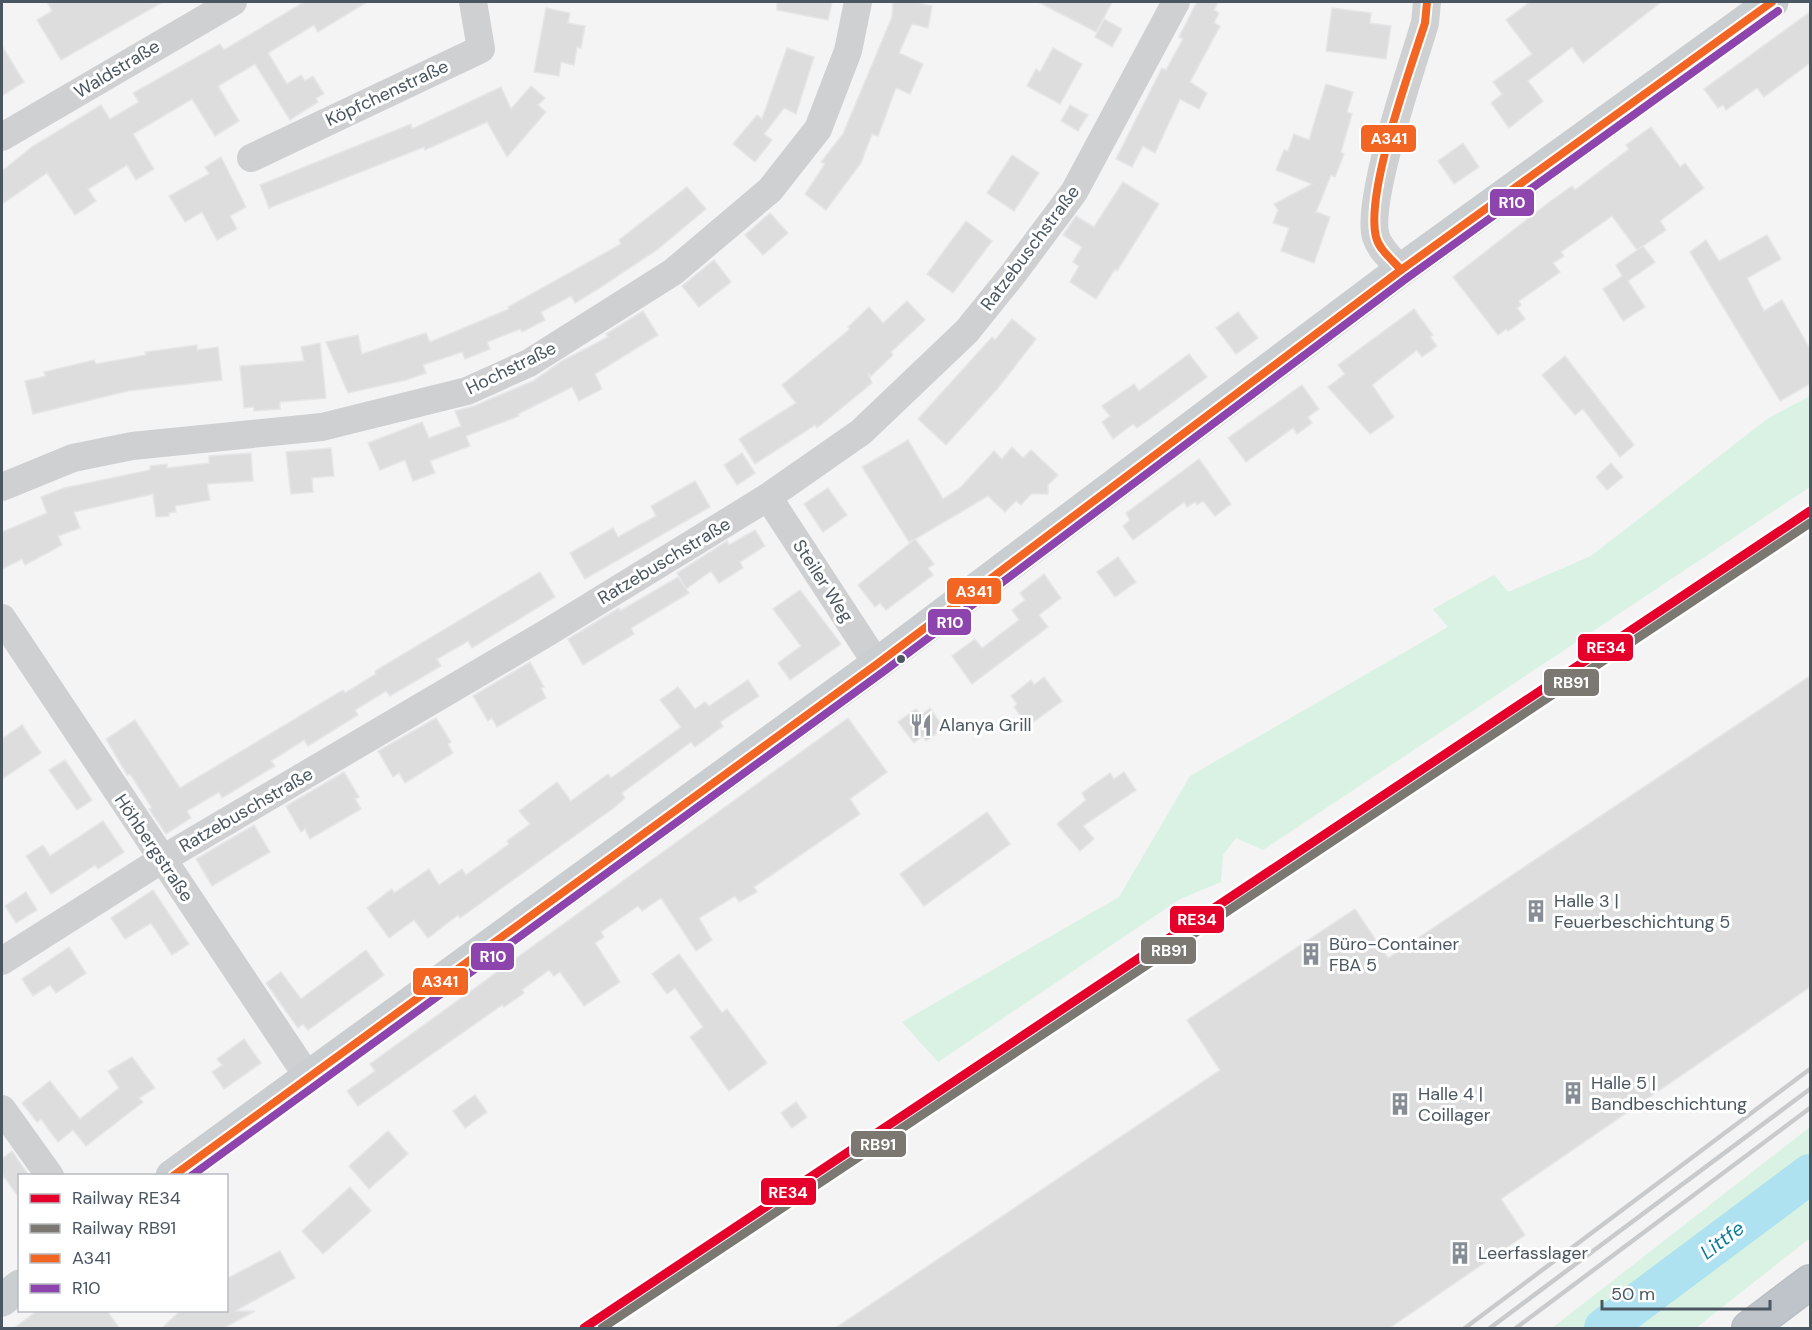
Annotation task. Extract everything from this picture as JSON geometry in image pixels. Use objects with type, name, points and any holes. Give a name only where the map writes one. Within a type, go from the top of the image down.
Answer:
[{"type":"highway","points":[[1749,1329],[1810,1282]]},
{"type":"main road","points":[[175,1174],[878,664],[1401,270],[1772,2]]},
{"type":"main road","points":[[2,1299],[18,1287]]},
{"type":"street","name":"Waldstraße","points":[[2,137],[233,2]]},
{"type":"street","name":"Köpfchenstraße","points":[[251,158],[481,49],[473,2]]},
{"type":"street","name":"Hochstraße","points":[[2,487],[73,458],[132,446],[322,427],[467,391],[529,363],[673,272],[770,190],[818,129],[848,51],[858,2]]},
{"type":"street","name":"Ratzebuschstraße","points":[[2,961],[161,860],[545,634],[768,497],[861,432],[966,331],[1007,282],[1074,192],[1176,2]]},
{"type":"street","points":[[1401,270],[1380,246],[1376,236],[1375,201],[1425,23],[1427,2]]},
{"type":"street","name":"Steiler Weg","points":[[768,497],[878,664]]},
{"type":"street","name":"Höhbergstraße","points":[[2,618],[161,860],[308,1077]]},
{"type":"street","points":[[2,1109],[49,1174]]},
{"type":"green space","points":[[1810,396],[1810,487],[1263,850],[1236,838],[1223,855],[1221,882],[1180,899],[938,1062],[902,1022],[1119,897],[1190,776],[1448,627],[1433,609],[1494,575],[1508,592],[1591,556],[1767,419]]},
{"type":"green space","points":[[1810,1127],[1810,1238],[1696,1328],[1552,1328]]},
{"type":"building","points":[[47,2],[163,2],[61,60],[37,20],[52,11]]},
{"type":"building","points":[[304,2],[367,2],[318,32],[314,25],[268,53],[287,84],[301,75],[305,81],[313,76],[324,94],[316,98],[318,102],[290,120],[255,64],[218,86],[239,121],[215,136],[192,99],[133,134],[154,169],[136,180],[127,165],[88,189],[96,201],[75,215],[47,173],[2,204],[2,171],[33,146],[101,105],[110,119],[139,102],[133,93],[220,44],[224,50]]},
{"type":"building","points":[[777,2],[832,2],[828,20],[777,10]]},
{"type":"building","points":[[893,2],[915,2],[932,6],[928,28],[912,24],[899,53],[923,64],[910,94],[896,88],[878,136],[872,134],[861,163],[826,210],[805,194],[825,164],[821,162],[843,134],[892,17]]},
{"type":"building","points":[[1038,2],[1112,2],[1096,32]]},
{"type":"building","points":[[1197,2],[1218,2],[1214,10],[1219,13],[1214,23],[1220,26],[1190,82],[1207,93],[1199,109],[1180,99],[1155,153],[1143,146],[1132,167],[1116,159],[1162,68],[1166,70],[1183,39],[1179,37]]},
{"type":"building","points":[[1530,2],[1661,2],[1583,63],[1572,47],[1528,81],[1543,101],[1509,128],[1491,103],[1502,94],[1493,82],[1532,54],[1506,20]]},
{"type":"building","points":[[546,8],[570,13],[568,23],[585,26],[581,48],[577,47],[574,65],[561,62],[559,76],[534,72]]},
{"type":"building","points":[[1332,8],[1371,13],[1370,23],[1391,26],[1386,59],[1326,51]]},
{"type":"building","points":[[1810,12],[1810,63],[1764,97],[1757,88],[1726,110],[1723,105],[1718,108],[1704,89]]},
{"type":"building","points":[[1104,19],[1122,29],[1112,47],[1095,37]]},
{"type":"building","points":[[2,46],[24,82],[2,96]]},
{"type":"building","points":[[787,48],[814,57],[796,114],[784,108],[764,134],[772,140],[755,162],[733,144],[757,115],[762,119]]},
{"type":"building","points":[[1053,48],[1082,64],[1060,104],[1027,86],[1036,69],[1040,72]]},
{"type":"building","points":[[1326,84],[1353,92],[1347,112],[1352,114],[1341,152],[1344,154],[1335,177],[1331,175],[1316,212],[1330,217],[1314,263],[1281,251],[1289,228],[1273,223],[1278,210],[1274,204],[1312,184],[1276,170],[1284,150],[1288,151],[1294,134],[1309,140]]},
{"type":"building","points":[[531,86],[545,98],[538,105],[546,112],[507,157],[487,122],[425,150],[424,147],[269,208],[260,185],[411,124],[412,129],[501,87],[511,109]]},
{"type":"building","points":[[1070,105],[1088,115],[1078,131],[1061,121]]},
{"type":"building","points":[[1651,127],[1680,167],[1685,163],[1704,188],[1660,221],[1666,230],[1637,250],[1612,216],[1561,252],[1564,256],[1553,263],[1560,272],[1519,301],[1521,305],[1517,308],[1525,319],[1498,335],[1453,277],[1548,203],[1572,186],[1575,190],[1629,149],[1626,145]]},
{"type":"building","points":[[1463,143],[1479,167],[1454,184],[1438,161]]},
{"type":"building","points":[[1012,155],[1039,173],[1014,211],[987,193]]},
{"type":"building","points":[[221,157],[246,207],[230,216],[237,229],[217,240],[202,212],[185,222],[169,196],[209,174],[205,167]]},
{"type":"building","points":[[1123,182],[1159,204],[1117,271],[1115,269],[1096,299],[1070,282],[1079,266],[1073,262],[1082,247],[1063,235],[1076,216],[1094,227]]},
{"type":"building","points":[[687,187],[706,209],[658,249],[575,303],[571,296],[541,312],[545,320],[522,332],[520,329],[487,342],[490,349],[465,359],[462,352],[423,365],[426,373],[406,380],[348,393],[326,342],[358,335],[362,354],[426,333],[430,342],[509,309],[508,307],[621,244],[619,240]]},
{"type":"building","points":[[770,213],[788,233],[763,255],[745,235]]},
{"type":"building","points":[[966,221],[992,241],[953,293],[927,274]]},
{"type":"building","points":[[1767,235],[1781,259],[1747,278],[1764,311],[1782,300],[1810,349],[1810,384],[1780,401],[1690,252],[1706,240],[1719,261]]},
{"type":"building","points":[[1643,246],[1655,262],[1628,281],[1645,307],[1623,321],[1603,289],[1622,276],[1616,265]]},
{"type":"building","points":[[714,260],[731,282],[699,307],[682,286]]},
{"type":"building","points":[[907,301],[925,320],[891,352],[893,355],[871,376],[868,373],[872,383],[817,428],[815,425],[755,464],[739,439],[796,403],[782,385],[850,329],[848,327],[869,307],[883,323]]},
{"type":"building","points":[[1414,309],[1433,335],[1430,337],[1437,346],[1422,357],[1417,350],[1372,385],[1394,417],[1370,434],[1328,387],[1345,374],[1338,365]]},
{"type":"building","points":[[643,311],[658,335],[595,374],[602,389],[579,401],[572,387],[518,414],[519,416],[466,436],[470,446],[430,461],[435,473],[413,481],[405,460],[380,470],[368,443],[422,422],[429,438],[461,426],[455,411],[474,406],[533,381],[562,361],[608,337],[606,334]]},
{"type":"building","points":[[1238,312],[1258,338],[1236,354],[1216,328]]},
{"type":"building","points":[[1012,319],[1036,339],[998,388],[946,445],[918,419],[992,337],[995,340]]},
{"type":"building","points":[[320,343],[326,398],[280,402],[280,409],[254,411],[254,407],[244,408],[240,366],[304,361],[301,347]]},
{"type":"building","points":[[197,345],[197,350],[218,347],[222,380],[128,391],[33,414],[25,381],[46,376],[44,372],[94,360],[96,364],[146,355],[145,352]]},
{"type":"building","points":[[1189,354],[1207,377],[1137,428],[1133,424],[1113,439],[1102,422],[1110,416],[1102,406],[1134,384],[1139,391]]},
{"type":"building","points":[[1565,356],[1634,445],[1620,457],[1583,409],[1575,415],[1542,375]]},
{"type":"building","points":[[1302,385],[1319,409],[1308,417],[1312,423],[1297,434],[1293,428],[1246,462],[1228,438]]},
{"type":"building","points":[[908,440],[943,499],[960,488],[994,451],[1002,459],[1012,447],[1023,458],[1031,450],[1058,475],[1048,485],[1048,494],[1031,494],[1021,505],[1016,501],[1005,512],[988,496],[915,539],[934,564],[928,568],[933,575],[886,610],[880,603],[875,607],[858,585],[914,540],[909,542],[862,467]]},
{"type":"building","points":[[331,448],[334,476],[312,478],[313,492],[291,494],[286,452]]},
{"type":"building","points":[[251,453],[253,481],[207,484],[210,500],[175,506],[176,512],[169,513],[169,516],[156,517],[153,494],[74,512],[80,528],[58,536],[62,545],[25,565],[22,559],[2,569],[2,532],[47,513],[41,497],[64,488],[150,470],[150,466],[167,464],[167,468],[209,463],[209,456]]},
{"type":"building","points":[[742,453],[755,473],[737,485],[724,465]]},
{"type":"building","points":[[1199,459],[1231,504],[1215,516],[1203,501],[1197,505],[1195,502],[1187,507],[1184,502],[1133,540],[1123,526],[1130,520],[1126,513]]},
{"type":"building","points":[[1611,463],[1623,477],[1607,490],[1596,477]]},
{"type":"building","points":[[695,481],[710,507],[585,579],[570,553],[613,528],[618,537],[656,516],[651,506]]},
{"type":"building","points":[[828,488],[847,515],[823,532],[804,504]]},
{"type":"building","points":[[755,530],[765,546],[740,562],[743,568],[719,583],[711,571],[686,589],[677,573],[727,541],[729,545]]},
{"type":"building","points":[[1118,557],[1136,582],[1115,597],[1097,572]]},
{"type":"building","points":[[540,572],[555,597],[472,648],[468,641],[437,659],[441,666],[390,696],[386,691],[355,710],[358,715],[308,746],[304,740],[271,761],[275,766],[222,798],[219,792],[187,811],[191,818],[166,834],[149,809],[152,808],[130,774],[127,775],[106,739],[135,720],[180,788],[343,690],[345,693],[376,674],[375,671]]},
{"type":"building","points":[[1044,574],[1061,598],[1039,615],[1048,627],[972,684],[952,656],[975,639],[982,648],[1019,620],[1012,610],[1025,600],[1020,593]]},
{"type":"building","points":[[678,577],[689,593],[631,628],[634,634],[583,665],[568,639],[619,608],[620,611]]},
{"type":"building","points":[[800,590],[841,644],[790,680],[778,663],[801,646],[773,609]]},
{"type":"building","points":[[530,662],[544,687],[541,688],[546,698],[497,727],[492,718],[488,721],[473,696]]},
{"type":"building","points":[[1810,676],[1810,987],[1501,1199],[1525,1235],[1388,1329],[834,1329],[1220,1070],[1187,1020],[1355,909],[1388,958]]},
{"type":"building","points":[[1044,677],[1062,701],[1028,726],[1014,707],[1017,704],[1011,696],[1031,680],[1034,685]]},
{"type":"building","points":[[748,680],[759,696],[720,722],[723,726],[695,747],[691,742],[622,793],[625,798],[615,807],[460,918],[458,915],[428,938],[414,920],[389,938],[367,908],[392,889],[394,893],[429,869],[439,885],[462,869],[466,875],[509,844],[507,841],[530,824],[519,811],[557,782],[571,801],[608,774],[611,778],[681,727],[660,700],[678,687],[695,709],[705,702],[709,706]]},
{"type":"building","name":"Alanya Grill","points":[[930,708],[944,728],[926,741],[923,736],[914,743],[898,722],[916,709],[921,715]]},
{"type":"building","points":[[436,718],[451,742],[448,744],[453,753],[405,783],[399,773],[393,777],[378,751]]},
{"type":"building","points":[[848,718],[887,772],[850,799],[860,814],[754,887],[757,892],[739,902],[735,896],[699,918],[712,940],[696,951],[661,898],[642,911],[638,906],[601,932],[604,937],[595,943],[620,982],[584,1006],[560,972],[554,976],[549,970],[522,990],[524,993],[504,1007],[502,1005],[358,1106],[347,1091],[375,1071],[370,1064]]},
{"type":"building","points":[[22,725],[41,753],[2,779],[2,739]]},
{"type":"building","points":[[65,760],[92,800],[77,810],[49,770]]},
{"type":"building","points":[[344,772],[359,797],[355,799],[361,809],[310,839],[305,829],[301,832],[286,806]]},
{"type":"building","points":[[1124,772],[1136,790],[1083,826],[1094,839],[1080,851],[1057,824],[1086,800],[1082,793],[1110,773],[1114,779]]},
{"type":"building","points":[[987,812],[1010,844],[924,906],[900,874]]},
{"type":"building","points":[[103,821],[124,852],[98,869],[95,865],[51,894],[26,856],[43,845],[50,856]]},
{"type":"building","points":[[254,825],[270,852],[212,886],[196,859]]},
{"type":"building","points":[[153,890],[189,944],[172,955],[151,923],[125,939],[111,918]]},
{"type":"building","points":[[26,892],[37,910],[16,923],[5,906]]},
{"type":"building","points":[[69,947],[86,973],[56,993],[50,985],[33,996],[22,979]]},
{"type":"building","points":[[366,950],[384,975],[308,1030],[303,1024],[298,1028],[266,983],[281,972],[301,999]]},
{"type":"building","points":[[679,954],[722,1013],[727,1009],[767,1063],[729,1091],[690,1037],[703,1027],[675,988],[667,994],[652,974]]},
{"type":"building","points":[[244,1039],[261,1063],[224,1089],[212,1072],[222,1065],[217,1059]]},
{"type":"building","points":[[132,1057],[155,1088],[139,1098],[143,1102],[86,1146],[73,1130],[58,1142],[41,1119],[37,1122],[22,1103],[50,1081],[80,1119],[119,1088],[108,1071]]},
{"type":"building","points":[[475,1095],[487,1112],[465,1128],[453,1111]]},
{"type":"building","points":[[796,1102],[807,1117],[792,1128],[781,1113]]},
{"type":"building","points":[[388,1131],[408,1154],[369,1189],[349,1166]]},
{"type":"building","points":[[12,1151],[28,1174],[18,1174],[18,1196],[2,1174],[2,1159]]},
{"type":"building","points":[[350,1187],[371,1211],[323,1254],[302,1231]]},
{"type":"building","points":[[280,1251],[295,1278],[235,1311],[255,1311],[222,1329],[161,1329],[179,1312],[228,1312],[228,1278]]},
{"type":"building","points":[[36,1312],[108,1312],[120,1329],[13,1329]]},
{"type":"waterway","name":"Littfe","points":[[1604,1328],[1810,1174]]},
{"type":"railway","points":[[1465,1328],[1810,1069]]},
{"type":"railway","points":[[1490,1328],[1810,1089]]},
{"type":"railway","points":[[1516,1328],[1810,1108]]},
{"type":"rail line","name":"RE34","points":[[584,1328],[1810,511]]},
{"type":"rail line","name":"RB91","points":[[602,1328],[1810,523]]},
{"type":"transit line","name":"A341","points":[[1401,270],[1383,251],[1378,242],[1374,217],[1383,162],[1425,23],[1427,2]]},
{"type":"transit line","name":"A341","points":[[176,1174],[877,664],[1401,270],[1772,2]]},
{"type":"transit line","name":"R10","points":[[194,1174],[883,672],[1407,278],[1778,11]]},
{"type":"place","name":"Alanya Grill","points":[[921,725]]},
{"type":"place","name":"Halle 3 | Feuerbeschichtung 5","points":[[1536,911]]},
{"type":"place","name":"Büro-Container FBA 5","points":[[1311,954]]},
{"type":"place","name":"Halle 5 | Bandbeschichtung","points":[[1573,1093]]},
{"type":"place","name":"Halle 4 | Coillager","points":[[1400,1104]]},
{"type":"place","name":"Leerfasslager","points":[[1460,1253]]}]
